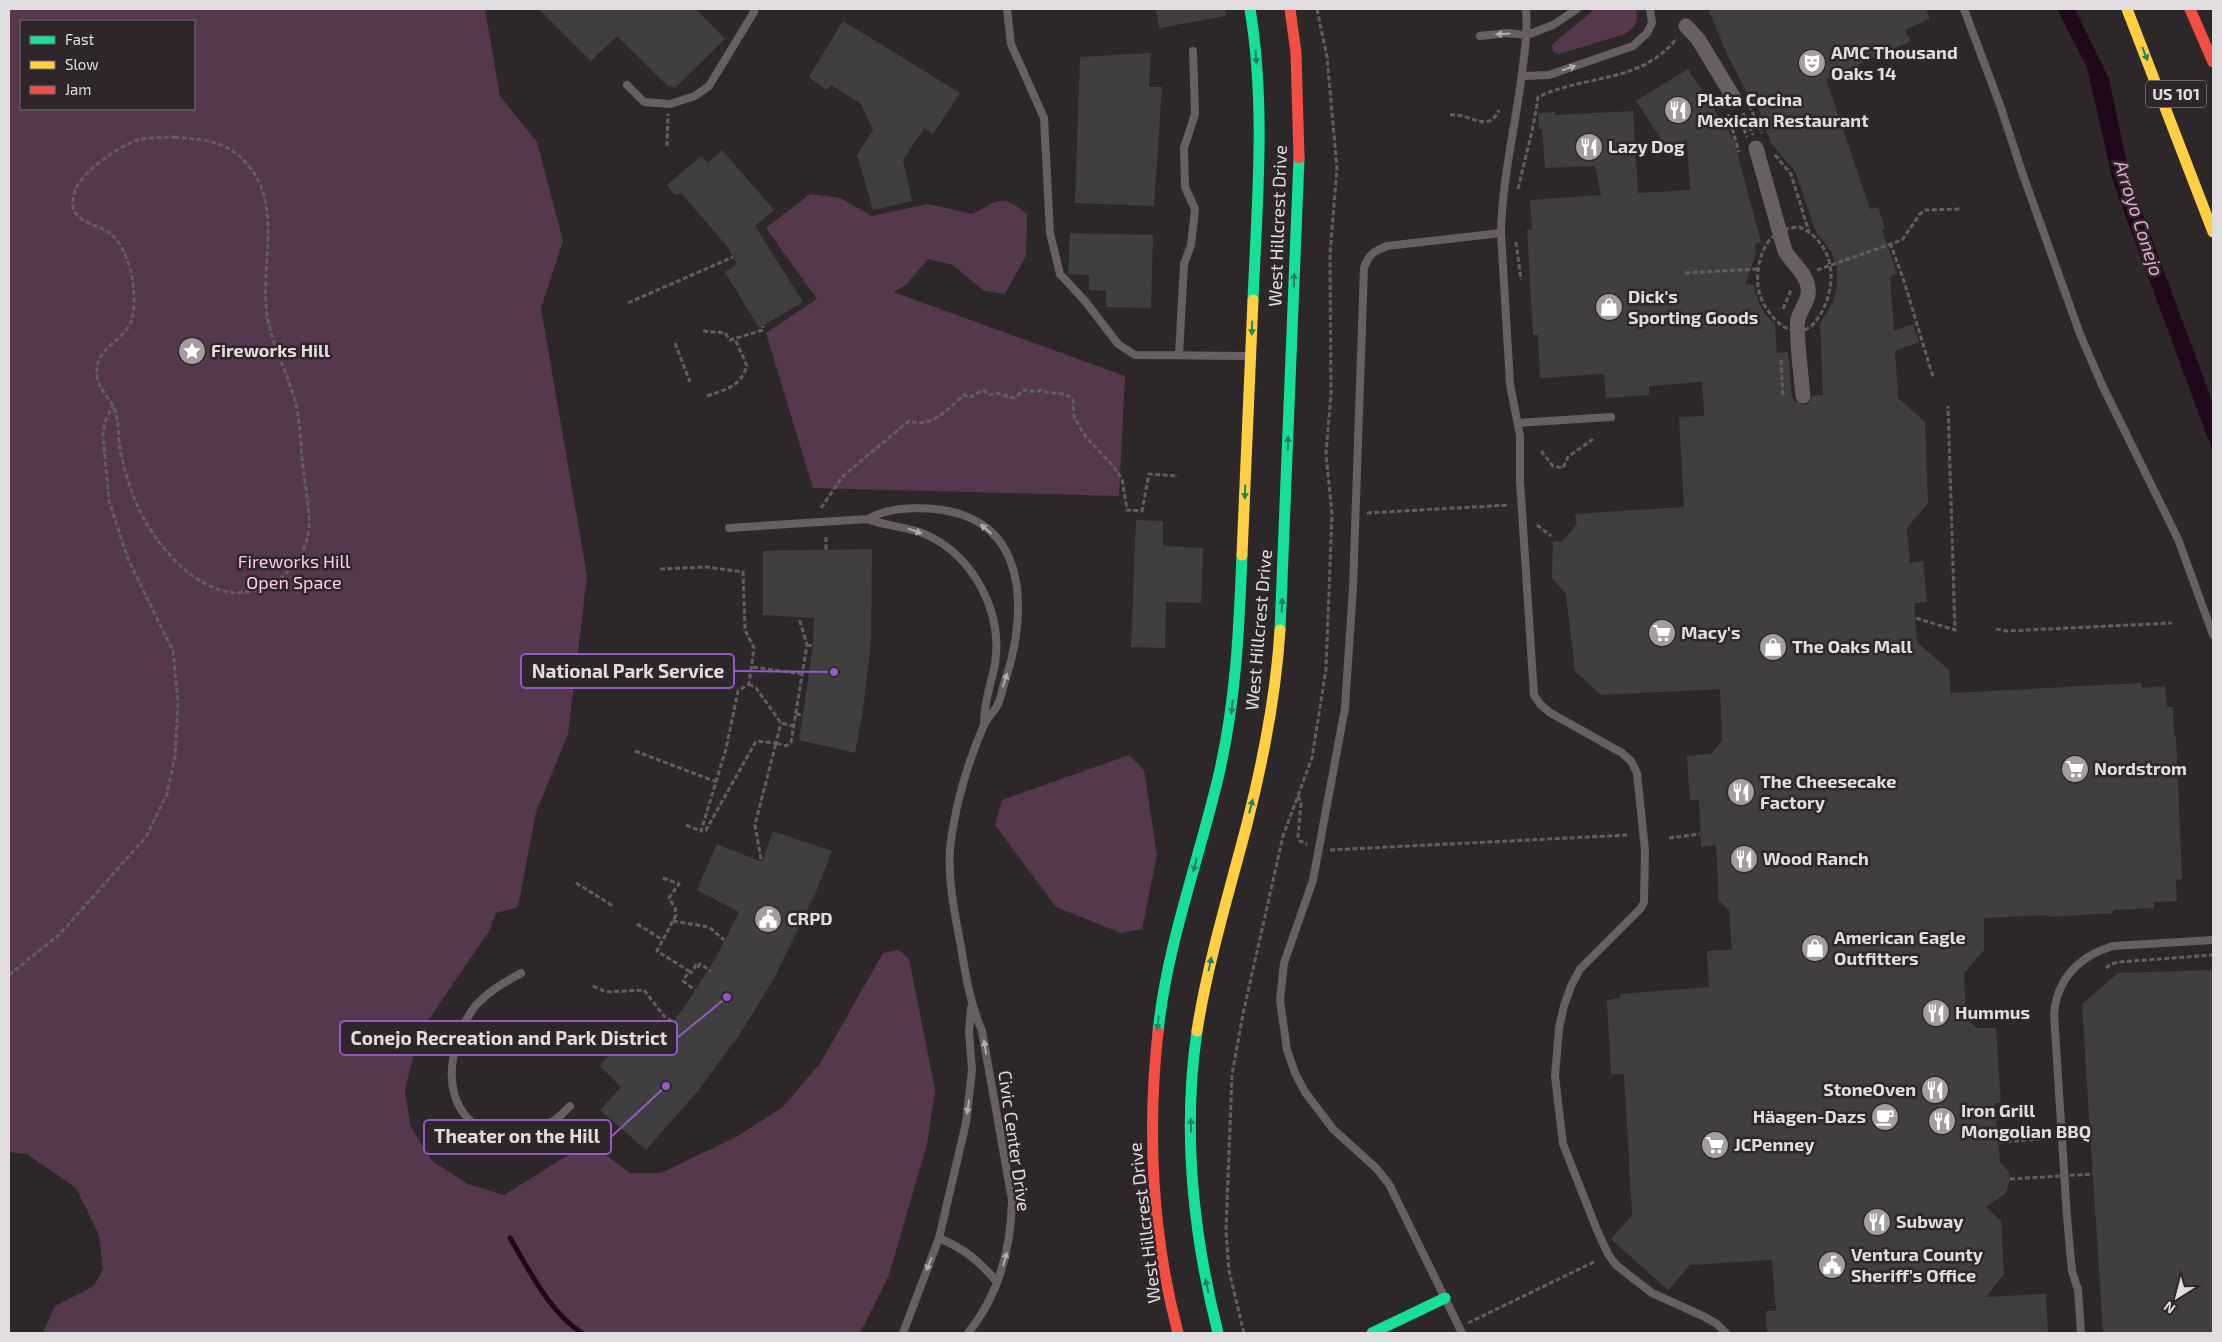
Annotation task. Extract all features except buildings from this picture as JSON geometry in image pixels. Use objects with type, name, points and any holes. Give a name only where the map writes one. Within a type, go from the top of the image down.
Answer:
[{"type":"main road","name":"West Hillcrest Drive","points":[[1178,1333],[1165,1276],[1153,1176],[1151,1115],[1159,1013],[1170,956],[1219,774],[1231,716],[1240,614],[1260,136],[1255,39],[1250,9]]},
{"type":"main road","name":"West Hillcrest Drive","points":[[1218,1333],[1199,1248],[1191,1167],[1193,1056],[1211,958],[1254,797],[1276,684],[1281,617],[1299,158],[1296,53],[1290,9]]},
{"type":"main road","points":[[2127,9],[2213,232]]},
{"type":"main road","name":"US 101","points":[[2190,9],[2213,62]]},
{"type":"main road","points":[[1372,1333],[1445,1298]]},
{"type":"street","points":[[1686,26],[1698,39],[1735,100]]},
{"type":"street","points":[[1756,148],[1785,252],[1792,264],[1803,275],[1808,286],[1808,298],[1797,320],[1803,396]]},
{"type":"lane","points":[[1007,9],[1011,44],[1044,118],[1050,233],[1060,274],[1118,344],[1126,351],[1135,355],[1251,356]]},
{"type":"lane","points":[[1526,9],[1526,35],[1522,76],[1503,196],[1501,233],[1510,384],[1520,436],[1520,481],[1534,694],[1540,704],[1549,712],[1622,753],[1632,761],[1637,773],[1645,850],[1644,902],[1641,908],[1580,969],[1571,986],[1564,1006],[1558,1028],[1556,1076],[1564,1144],[1601,1238],[1608,1254],[1616,1264],[1652,1293],[1703,1316],[1717,1324],[1726,1333]]},
{"type":"lane","points":[[1480,36],[1507,33],[1526,35],[1553,25],[1577,9]]},
{"type":"lane","points":[[1522,76],[1549,74],[1633,46],[1647,33],[1652,23],[1650,9]]},
{"type":"lane","points":[[1964,9],[2000,105],[2022,175],[2080,334],[2102,384],[2178,539],[2213,635]]},
{"type":"lane","points":[[626,85],[644,102],[670,104],[695,96],[709,86],[754,12]]},
{"type":"lane","points":[[1179,355],[1184,264],[1191,245],[1195,210],[1185,187],[1184,148],[1195,114],[1193,51]]},
{"type":"lane","points":[[1462,1333],[1389,1184],[1377,1170],[1332,1130],[1305,1092],[1295,1073],[1287,1050],[1280,1000],[1284,963],[1315,872],[1345,708],[1353,588],[1364,268],[1368,257],[1374,251],[1387,246],[1501,233]]},
{"type":"lane","points":[[1518,423],[1612,416]]},
{"type":"lane","name":"Civic Center Drive","points":[[868,519],[879,512],[919,508],[942,509],[962,514],[976,521],[1002,546],[1012,564],[1017,584],[1018,626],[1013,658],[997,706],[984,723]]},
{"type":"lane","name":"Civic Center Drive","points":[[728,528],[868,519],[880,524],[903,527],[927,535],[948,548],[969,567],[984,592],[994,621],[997,639],[995,664],[984,705],[984,723],[957,808],[950,849],[953,906],[972,1006],[982,1031],[1012,1200],[1008,1246],[998,1282],[986,1306],[968,1333]]},
{"type":"lane","points":[[2081,1333],[2078,1290],[2072,1271],[2067,1217],[2054,1014],[2055,996],[2063,981],[2074,968],[2100,950],[2113,946],[2213,940]]},
{"type":"lane","points":[[521,973],[490,992],[476,1005],[466,1020],[453,1053],[451,1078],[456,1101],[465,1116],[479,1128],[496,1135],[513,1136],[530,1133],[546,1126],[570,1106]]},
{"type":"lane","name":"Civic Center Drive","points":[[902,1333],[939,1238],[970,1101],[972,1070],[969,1032],[972,1006]]},
{"type":"lane","points":[[939,1238],[978,1260],[998,1282]]},
{"type":"path","points":[[1516,198],[1534,126],[1538,97]]},
{"type":"path","points":[[1735,100],[1735,108],[1750,144],[1756,148]]},
{"type":"path","points":[[1735,100],[1740,105],[1756,141],[1756,148]]},
{"type":"path","points":[[667,146],[670,104]]},
{"type":"path","points":[[1450,115],[1457,114],[1483,122],[1490,122],[1495,118],[1498,110]]},
{"type":"path","points":[[174,137],[209,140],[232,148],[250,166],[264,190],[268,212],[265,301],[268,320],[295,398],[309,520],[306,542],[296,563],[287,575],[268,587],[245,593],[226,593],[203,585],[182,567],[156,537],[136,502],[121,450],[117,417],[113,405],[102,389],[97,377],[98,362],[102,352],[129,326],[134,311],[132,277],[121,245],[110,232],[86,223],[76,213],[72,201],[76,187],[97,164],[137,140],[174,137]]},
{"type":"path","points":[[1803,275],[1902,240],[1924,210],[1960,209]]},
{"type":"path","points":[[1799,228],[1809,232],[1819,241],[1826,252],[1831,267],[1832,282],[1829,298],[1815,324],[1800,331],[1793,331],[1780,325],[1764,305],[1758,282],[1758,269],[1766,243],[1781,230],[1799,228]]},
{"type":"path","points":[[1515,234],[1520,280]]},
{"type":"path","points":[[1890,243],[1903,278],[1933,377]]},
{"type":"path","points":[[628,303],[733,257]]},
{"type":"path","points":[[1685,272],[1758,269]]},
{"type":"path","points":[[1783,308],[1793,287]]},
{"type":"path","points":[[703,331],[725,333],[730,340],[763,330],[763,326]]},
{"type":"path","points":[[707,396],[731,388],[743,378],[747,366],[735,339]]},
{"type":"path","points":[[675,343],[690,382]]},
{"type":"path","points":[[821,508],[843,476],[909,421],[920,424],[935,420],[964,395],[971,397],[984,390],[989,394],[997,393],[1014,398],[1024,390],[1036,392],[1041,390],[1047,393],[1065,393],[1073,399],[1074,418],[1086,437],[1113,466],[1122,479],[1127,510],[1142,511],[1149,474],[1178,476]]},
{"type":"path","points":[[9,975],[59,935],[146,838],[167,794],[175,756],[178,703],[173,651],[128,559],[109,501],[103,434],[105,422],[113,405]]},
{"type":"path","points":[[1916,618],[1955,630],[1948,406]]},
{"type":"path","points":[[1540,452],[1553,466],[1564,468],[1568,457],[1593,440]]},
{"type":"path","points":[[1369,513],[1509,505]]},
{"type":"path","points":[[1537,525],[1551,536]]},
{"type":"path","points":[[826,537],[826,550]]},
{"type":"path","points":[[660,569],[706,567],[743,572],[745,630],[754,648],[753,667],[749,684],[738,691],[732,726],[701,831]]},
{"type":"path","points":[[686,826],[701,831],[706,830],[757,741],[786,746],[791,742],[807,646],[799,618]]},
{"type":"path","points":[[1996,629],[2007,631],[2172,623]]},
{"type":"path","points":[[807,646],[813,646]]},
{"type":"path","points":[[753,667],[802,674]]},
{"type":"path","points":[[749,684],[756,688],[781,723],[794,726]]},
{"type":"path","points":[[796,714],[803,715]]},
{"type":"path","points":[[761,859],[756,825],[781,723]]},
{"type":"path","points":[[635,751],[717,782]]},
{"type":"path","points":[[1298,795],[1301,803],[1298,837],[1300,841],[1306,844]]},
{"type":"path","points":[[1669,838],[1700,834]]},
{"type":"path","points":[[1333,851],[1628,835]]},
{"type":"path","points":[[663,878],[679,884],[669,898],[675,908],[676,915],[657,952],[689,971]]},
{"type":"path","points":[[576,883],[613,906]]},
{"type":"path","points":[[673,921],[709,927],[724,940]]},
{"type":"path","points":[[637,924],[663,940]]},
{"type":"path","points":[[2106,968],[2111,964],[2119,962],[2213,955]]},
{"type":"path","points":[[695,990],[683,981],[689,971],[691,972],[696,965],[698,967],[700,964],[711,971]]},
{"type":"path","points":[[593,986],[606,992],[644,990],[664,1016],[673,1022]]},
{"type":"path","points":[[1999,1142],[2045,1139]]},
{"type":"path","points":[[2010,1178],[2093,1174]]},
{"type":"path","points":[[1473,1320],[1596,1260]]},
{"type":"green space","name":"Fireworks Hill Open Space","points":[[9,9],[485,9],[500,96],[537,142],[563,241],[541,308],[587,576],[568,734],[536,812],[518,907],[496,913],[489,931],[419,1034],[405,1090],[410,1125],[432,1161],[468,1184],[504,1195],[562,1159],[584,1148],[603,1153],[630,1173],[661,1173],[736,1137],[783,1107],[821,1062],[883,953],[899,950],[909,959],[935,1090],[927,1144],[889,1275],[860,1333],[43,1333],[55,1306],[94,1286],[103,1269],[99,1235],[76,1188],[27,1154],[9,1152]]},
{"type":"green space","points":[[1595,9],[1636,9],[1634,27],[1625,34],[1559,54],[1553,52],[1552,45]]},
{"type":"green space","points":[[810,194],[840,198],[872,216],[928,204],[972,214],[1000,201],[1011,203],[1027,214],[1026,256],[1005,294],[984,291],[953,265],[928,259],[906,285],[893,292],[1125,376],[1119,496],[813,488],[766,333],[817,299],[766,228]]},
{"type":"green space","points":[[1129,755],[1144,770],[1157,855],[1142,929],[1121,933],[1056,907],[995,825],[1002,800]]},
{"type":"water","name":"Arroyo Conejo","points":[[2057,9],[2075,9],[2109,79],[2131,183],[2213,403],[2213,452],[2113,182],[2087,67]]},
{"type":"waterway","points":[[510,1238],[550,1302],[570,1324],[582,1333]]},
{"type":"traffic: fast","points":[[1250,9],[1258,81],[1259,118],[1253,300]]},
{"type":"traffic: fast","points":[[1280,630],[1299,158]]},
{"type":"traffic: fast","points":[[1158,1032],[1162,999],[1176,934],[1211,806],[1225,746],[1236,665],[1242,555]]},
{"type":"traffic: fast","points":[[1197,1031],[1190,1107],[1192,1183],[1202,1258],[1218,1333]]},
{"type":"traffic: fast","points":[[1372,1333],[1445,1298]]},
{"type":"traffic: slow","points":[[2127,9],[2213,232]]},
{"type":"traffic: slow","points":[[1242,555],[1253,300]]},
{"type":"traffic: slow","points":[[1197,1031],[1213,953],[1247,824],[1263,752],[1272,704],[1280,630]]},
{"type":"traffic: jam","points":[[1290,9],[1296,53],[1299,158]]},
{"type":"traffic: jam","points":[[2190,9],[2213,62]]},
{"type":"traffic: jam","points":[[1158,1032],[1153,1107],[1154,1183],[1162,1259],[1178,1333]]},
{"type":"place","name":"AMC Thousand Oaks 14","points":[[1812,63]]},
{"type":"place","name":"Plata Cocina Mexican Restaurant","points":[[1678,110]]},
{"type":"place","name":"Lazy Dog","points":[[1589,147]]},
{"type":"place","name":"Dick's Sporting Goods","points":[[1609,307]]},
{"type":"place","name":"Fireworks Hill","points":[[192,351]]},
{"type":"place","name":"Macy's","points":[[1662,633]]},
{"type":"place","name":"The Oaks Mall","points":[[1773,647]]},
{"type":"place","name":"National Park Service","points":[[834,672]]},
{"type":"place","name":"Nordstrom","points":[[2075,769]]},
{"type":"place","name":"The Cheesecake Factory","points":[[1741,792]]},
{"type":"place","name":"Wood Ranch","points":[[1744,859]]},
{"type":"place","name":"CRPD","points":[[768,919]]},
{"type":"place","name":"American Eagle Outfitters","points":[[1815,948]]},
{"type":"place","name":"Conejo Recreation and Park District","points":[[727,997]]},
{"type":"place","name":"Hummus","points":[[1936,1013]]},
{"type":"place","name":"Theater on the Hill","points":[[666,1086]]},
{"type":"place","name":"StoneOven","points":[[1935,1090]]},
{"type":"place","name":"Häagen-Dazs","points":[[1885,1117]]},
{"type":"place","name":"Iron Grill Mongolian BBQ","points":[[1942,1121]]},
{"type":"place","name":"JCPenney","points":[[1715,1145]]},
{"type":"place","name":"Subway","points":[[1877,1222]]},
{"type":"place","name":"Ventura County Sheriff's Office","points":[[1832,1265]]}]
